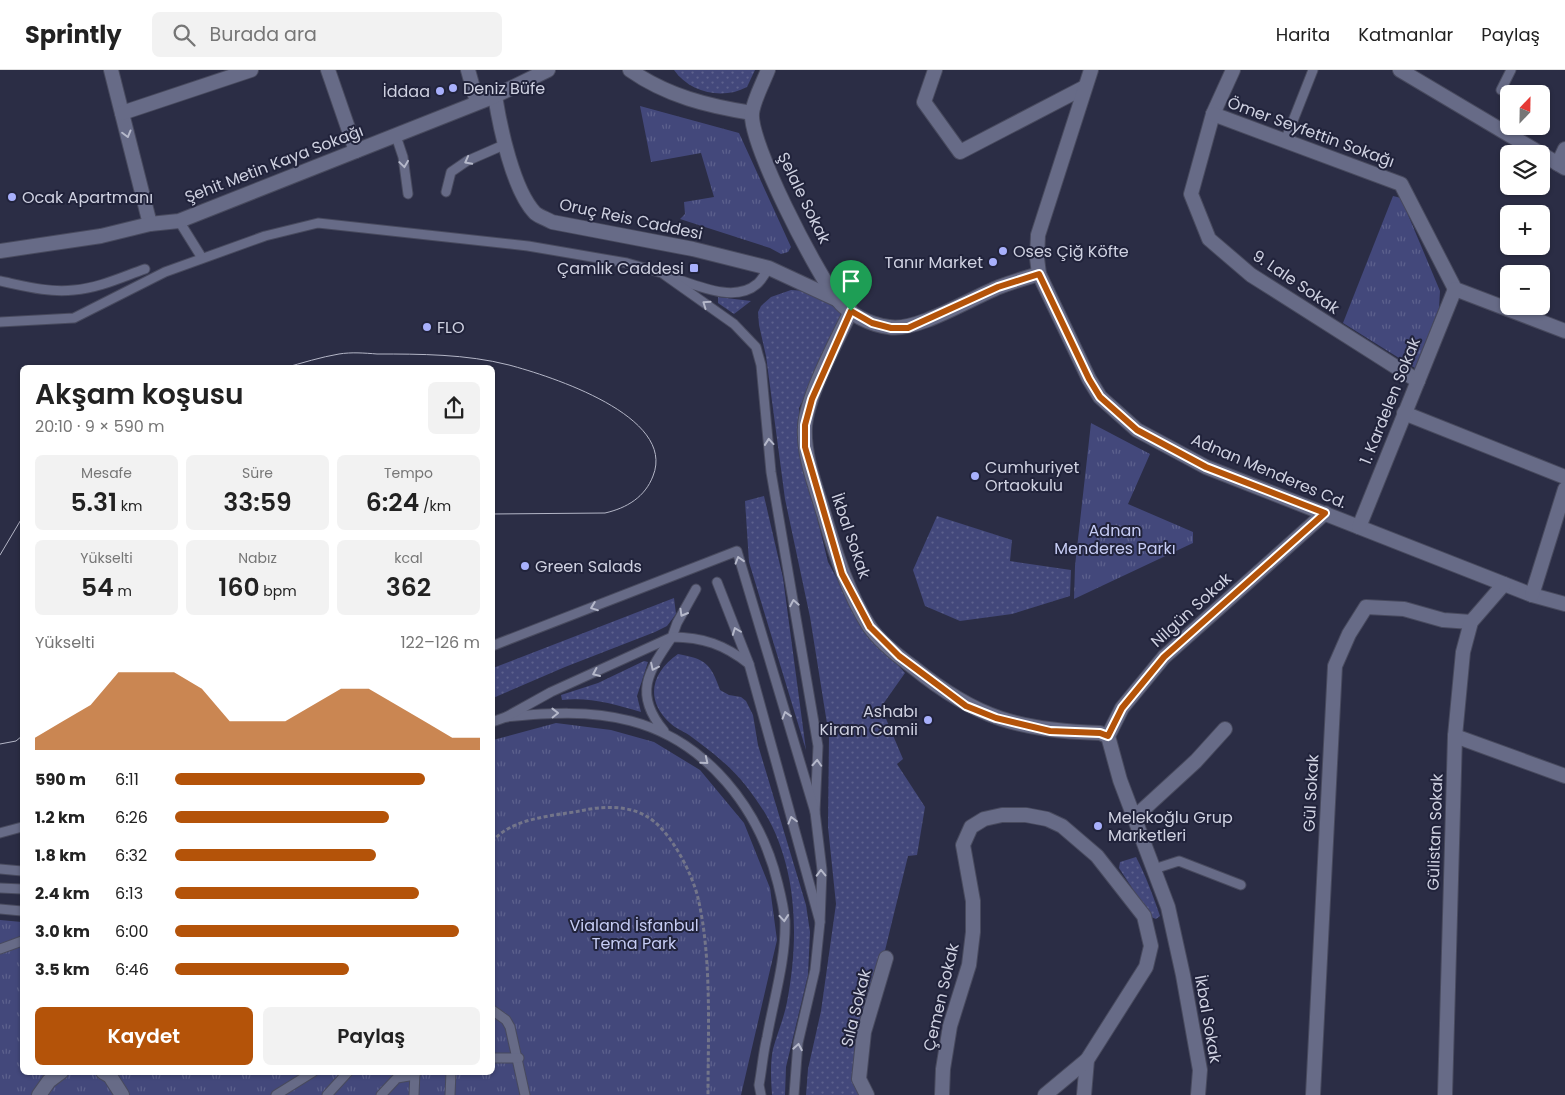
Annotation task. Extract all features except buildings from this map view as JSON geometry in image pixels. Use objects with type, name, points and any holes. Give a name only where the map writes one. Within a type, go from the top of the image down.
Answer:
[{"type":"street","points":[[111,70],[150,224]]},
{"type":"street","points":[[122,113],[251,70]]},
{"type":"street","points":[[328,70],[356,151]]},
{"type":"street","points":[[468,70],[477,102]]},
{"type":"street","name":"Şehit Metin Kaya Sokağı","points":[[0,251],[100,236],[150,224],[179,221],[495,96],[548,70]]},
{"type":"street","points":[[630,70],[645,81],[679,97],[715,107],[752,113],[768,70]]},
{"type":"street","points":[[935,70],[924,102],[960,152],[1083,88]]},
{"type":"street","points":[[1039,274],[1036,258],[1038,235],[1083,88],[1091,70]]},
{"type":"street","name":"9. Lale Sokak","points":[[1232,70],[1213,114],[1191,194],[1209,239],[1251,275],[1418,381]]},
{"type":"street","points":[[1405,71],[1562,166],[1565,149]]},
{"type":"street","name":"Oruç Reis Caddesi","points":[[495,96],[506,144],[520,189],[536,214],[552,222],[693,249],[769,268],[838,300]]},
{"type":"street","name":"Şelale Sokak","points":[[752,113],[758,142],[805,244],[838,300],[851,311],[872,323],[891,328],[908,328],[998,287],[1039,274]]},
{"type":"street","name":"Ömer Seyfettin Sokağı","points":[[1213,114],[1401,184],[1455,289]]},
{"type":"street","name":"Adnan Menderes Cd.","points":[[1039,274],[1089,379],[1100,397],[1137,430],[1206,467],[1532,595],[1565,604]]},
{"type":"street","points":[[1455,289],[1565,331]]},
{"type":"street","name":"1. Kardelen Sokak","points":[[1358,527],[1455,289]]},
{"type":"street","name":"İkbal Sokak","points":[[851,311],[812,399],[805,425],[805,447],[842,574],[870,627],[899,656],[966,706],[996,718],[1050,731],[1100,733],[1108,736]]},
{"type":"street","points":[[1404,413],[1565,477]]},
{"type":"street","points":[[1532,595],[1565,489]]},
{"type":"street","name":"Nilgün Sokak","points":[[1108,736],[1122,708],[1164,657],[1325,513]]},
{"type":"street","name":"Gülistan Sokak","points":[[1445,1095],[1455,736],[1463,652],[1470,622],[1504,584]]},
{"type":"street","name":"Gül Sokak","points":[[1313,1095],[1335,666],[1349,634],[1366,607],[1404,609],[1443,620],[1470,622]]},
{"type":"street","points":[[1135,816],[1196,761],[1225,729]]},
{"type":"street","points":[[1045,1095],[1088,1060],[1146,968],[1151,946],[1176,946],[1168,907],[1120,780],[1108,736]]},
{"type":"street","points":[[1455,736],[1565,776]]},
{"type":"street","name":"Çemen Sokak","points":[[942,1095],[943,1069],[950,1026],[969,965],[973,932],[973,901],[963,845],[971,827],[984,819],[1002,815],[1026,815],[1047,819],[1062,826],[1097,856],[1144,916],[1151,946]]},
{"type":"street","name":"İkbal Sokak","points":[[1176,946],[1200,1070],[1198,1095]]},
{"type":"street","name":"Sıla Sokak","points":[[867,1095],[859,1079],[864,1032],[886,958]]},
{"type":"street","points":[[1084,1095],[1088,1060]]},
{"type":"street","points":[[39,1095],[49,1081],[58,1075]]},
{"type":"street","points":[[108,1075],[122,1095]]},
{"type":"lane","points":[[1285,141],[1313,70]]},
{"type":"lane","points":[[1504,85],[1511,70]]},
{"type":"lane","points":[[396,136],[403,157],[408,194]]},
{"type":"lane","points":[[446,192],[451,172],[466,161],[506,144]]},
{"type":"lane","points":[[179,221],[202,258]]},
{"type":"lane","points":[[0,322],[74,318],[165,272],[265,236],[318,223],[528,246],[627,264],[662,273],[695,285],[736,293],[746,291],[757,284],[769,268]]},
{"type":"lane","points":[[0,281],[40,289],[74,290],[100,285],[145,269]]},
{"type":"lane","points":[[662,273],[734,324],[756,347],[761,365],[771,472],[818,746],[815,812],[822,870],[820,922],[816,963],[798,1043],[794,1095]]},
{"type":"lane","points":[[495,645],[736,551],[815,812]]},
{"type":"lane","points":[[717,582],[749,664],[820,922]]},
{"type":"lane","points":[[696,589],[677,623],[672,637],[653,666],[646,685],[651,716],[665,732],[713,768],[735,791],[753,816],[776,875],[785,919],[784,950],[757,1095]]},
{"type":"lane","points":[[495,721],[506,717],[551,692],[672,637],[692,637],[714,642],[732,650],[749,664]]},
{"type":"lane","points":[[506,717],[552,712],[602,715],[631,721],[665,732]]},
{"type":"lane","points":[[0,833],[20,828]]},
{"type":"lane","points":[[1154,869],[1170,862],[1178,861],[1241,885]]},
{"type":"lane","points":[[0,869],[20,871]]},
{"type":"lane","points":[[0,888],[20,889]]},
{"type":"lane","points":[[0,908],[20,911]]},
{"type":"lane","points":[[0,949],[20,942]]},
{"type":"lane","points":[[495,1012],[506,1020],[510,1027],[526,1095]]},
{"type":"lane","points":[[495,1058],[518,1058]]},
{"type":"lane","points":[[276,1095],[309,1075]]},
{"type":"lane","points":[[327,1095],[345,1075]]},
{"type":"lane","points":[[382,1095],[397,1078],[410,1075]]},
{"type":"lane","points":[[414,1095],[415,1075]]},
{"type":"lane","points":[[450,1095],[451,1075]]},
{"type":"lane","points":[[759,1085],[761,1095]]},
{"type":"path","points":[[495,839],[505,830],[521,823],[599,807],[624,809],[646,816],[668,837],[691,876],[698,899],[707,990],[708,1095]]},
{"type":"green space","points":[[674,70],[755,70],[747,87],[738,91],[718,93],[698,89],[681,78]]},
{"type":"green space","points":[[640,106],[739,133],[791,247],[788,252],[781,254],[770,248],[680,219],[685,214],[684,202],[714,197],[701,153],[651,162]]},
{"type":"green space","points":[[1393,196],[1401,198],[1440,291],[1439,308],[1415,368],[1343,323]]},
{"type":"green space","points":[[791,290],[813,293],[820,296],[832,303],[842,314],[842,322],[799,408],[801,452],[828,562],[859,620],[905,673],[881,707],[903,759],[897,764],[925,807],[917,855],[908,856],[880,971],[861,1031],[864,1095],[806,1095],[808,1069],[821,1011],[836,904],[828,827],[829,736],[810,617],[785,499],[766,356],[758,312],[761,306],[771,297]]},
{"type":"green space","points":[[718,297],[751,301],[734,314],[718,303]]},
{"type":"green space","name":"Adnan Menderes Parkı","points":[[1091,423],[1150,454],[1128,504],[1193,532],[1193,543],[1074,599],[1075,566]]},
{"type":"green space","points":[[764,496],[783,578],[806,750],[749,562],[745,501]]},
{"type":"green space","points":[[937,516],[1012,540],[1010,561],[1071,570],[1070,596],[1012,614],[960,621],[925,606],[913,570]]},
{"type":"green space","points":[[674,598],[676,614],[667,626],[495,697],[495,667]]},
{"type":"green space","points":[[678,654],[695,658],[706,664],[714,674],[720,690],[729,695],[741,697],[746,701],[753,715],[758,745],[806,905],[810,932],[808,975],[786,1067],[785,1095],[772,1095],[771,1060],[787,1002],[791,978],[794,930],[790,881],[776,835],[756,799],[734,772],[714,754],[670,723],[657,705],[654,686],[657,677],[669,661]]},
{"type":"green space","points":[[644,661],[648,662],[637,696],[641,712],[592,700],[562,700],[561,695],[598,683]]},
{"type":"green space","name":"Vialand İsfanbul Tema Park","points":[[556,723],[611,730],[654,742],[700,770],[744,823],[770,888],[777,940],[741,1095],[0,1095],[0,920],[20,922],[20,1075],[495,1075],[495,739]]},
{"type":"green space","points":[[1136,857],[1160,916],[1156,919],[1151,917],[1119,868],[1120,862]]},
{"type":"tram line","points":[[295,365],[339,354],[353,353],[443,355],[493,361],[528,370],[579,389],[605,402],[629,417],[646,435],[655,454],[653,476],[645,490],[628,505],[613,511],[605,513],[495,514]]},
{"type":"tram line","points":[[0,555],[20,521]]},
{"type":"tram line","points":[[0,744],[16,741],[20,738]]},
{"type":"place","name":"Deniz Büfe","points":[[453,88]]},
{"type":"place","name":"İddaa","points":[[440,91]]},
{"type":"place","name":"Ocak Apartmanı","points":[[12,197]]},
{"type":"place","name":"Oses Çiğ Köfte","points":[[1003,251]]},
{"type":"place","name":"Tanır Market","points":[[993,262]]},
{"type":"place","name":"Çamlık Caddesi","points":[[694,268]]},
{"type":"place","name":"FLO","points":[[427,327]]},
{"type":"place","name":"Cumhuriyet Ortaokulu","points":[[975,476]]},
{"type":"place","name":"Green Salads","points":[[525,566]]},
{"type":"place","name":"Ashabı Kiram Camii","points":[[928,720]]},
{"type":"place","name":"Melekoğlu Grup Marketleri","points":[[1098,826]]},
{"type":"route","points":[[1039,274],[1089,379],[1100,397],[1137,430],[1206,467],[1325,513],[1164,657],[1122,708],[1108,736],[1100,733],[1050,731],[996,718],[966,706],[899,656],[870,627],[842,574],[831,538],[805,447],[805,425],[812,399],[832,349],[851,311],[872,323],[891,328],[908,328],[998,287],[1039,274]]}]
